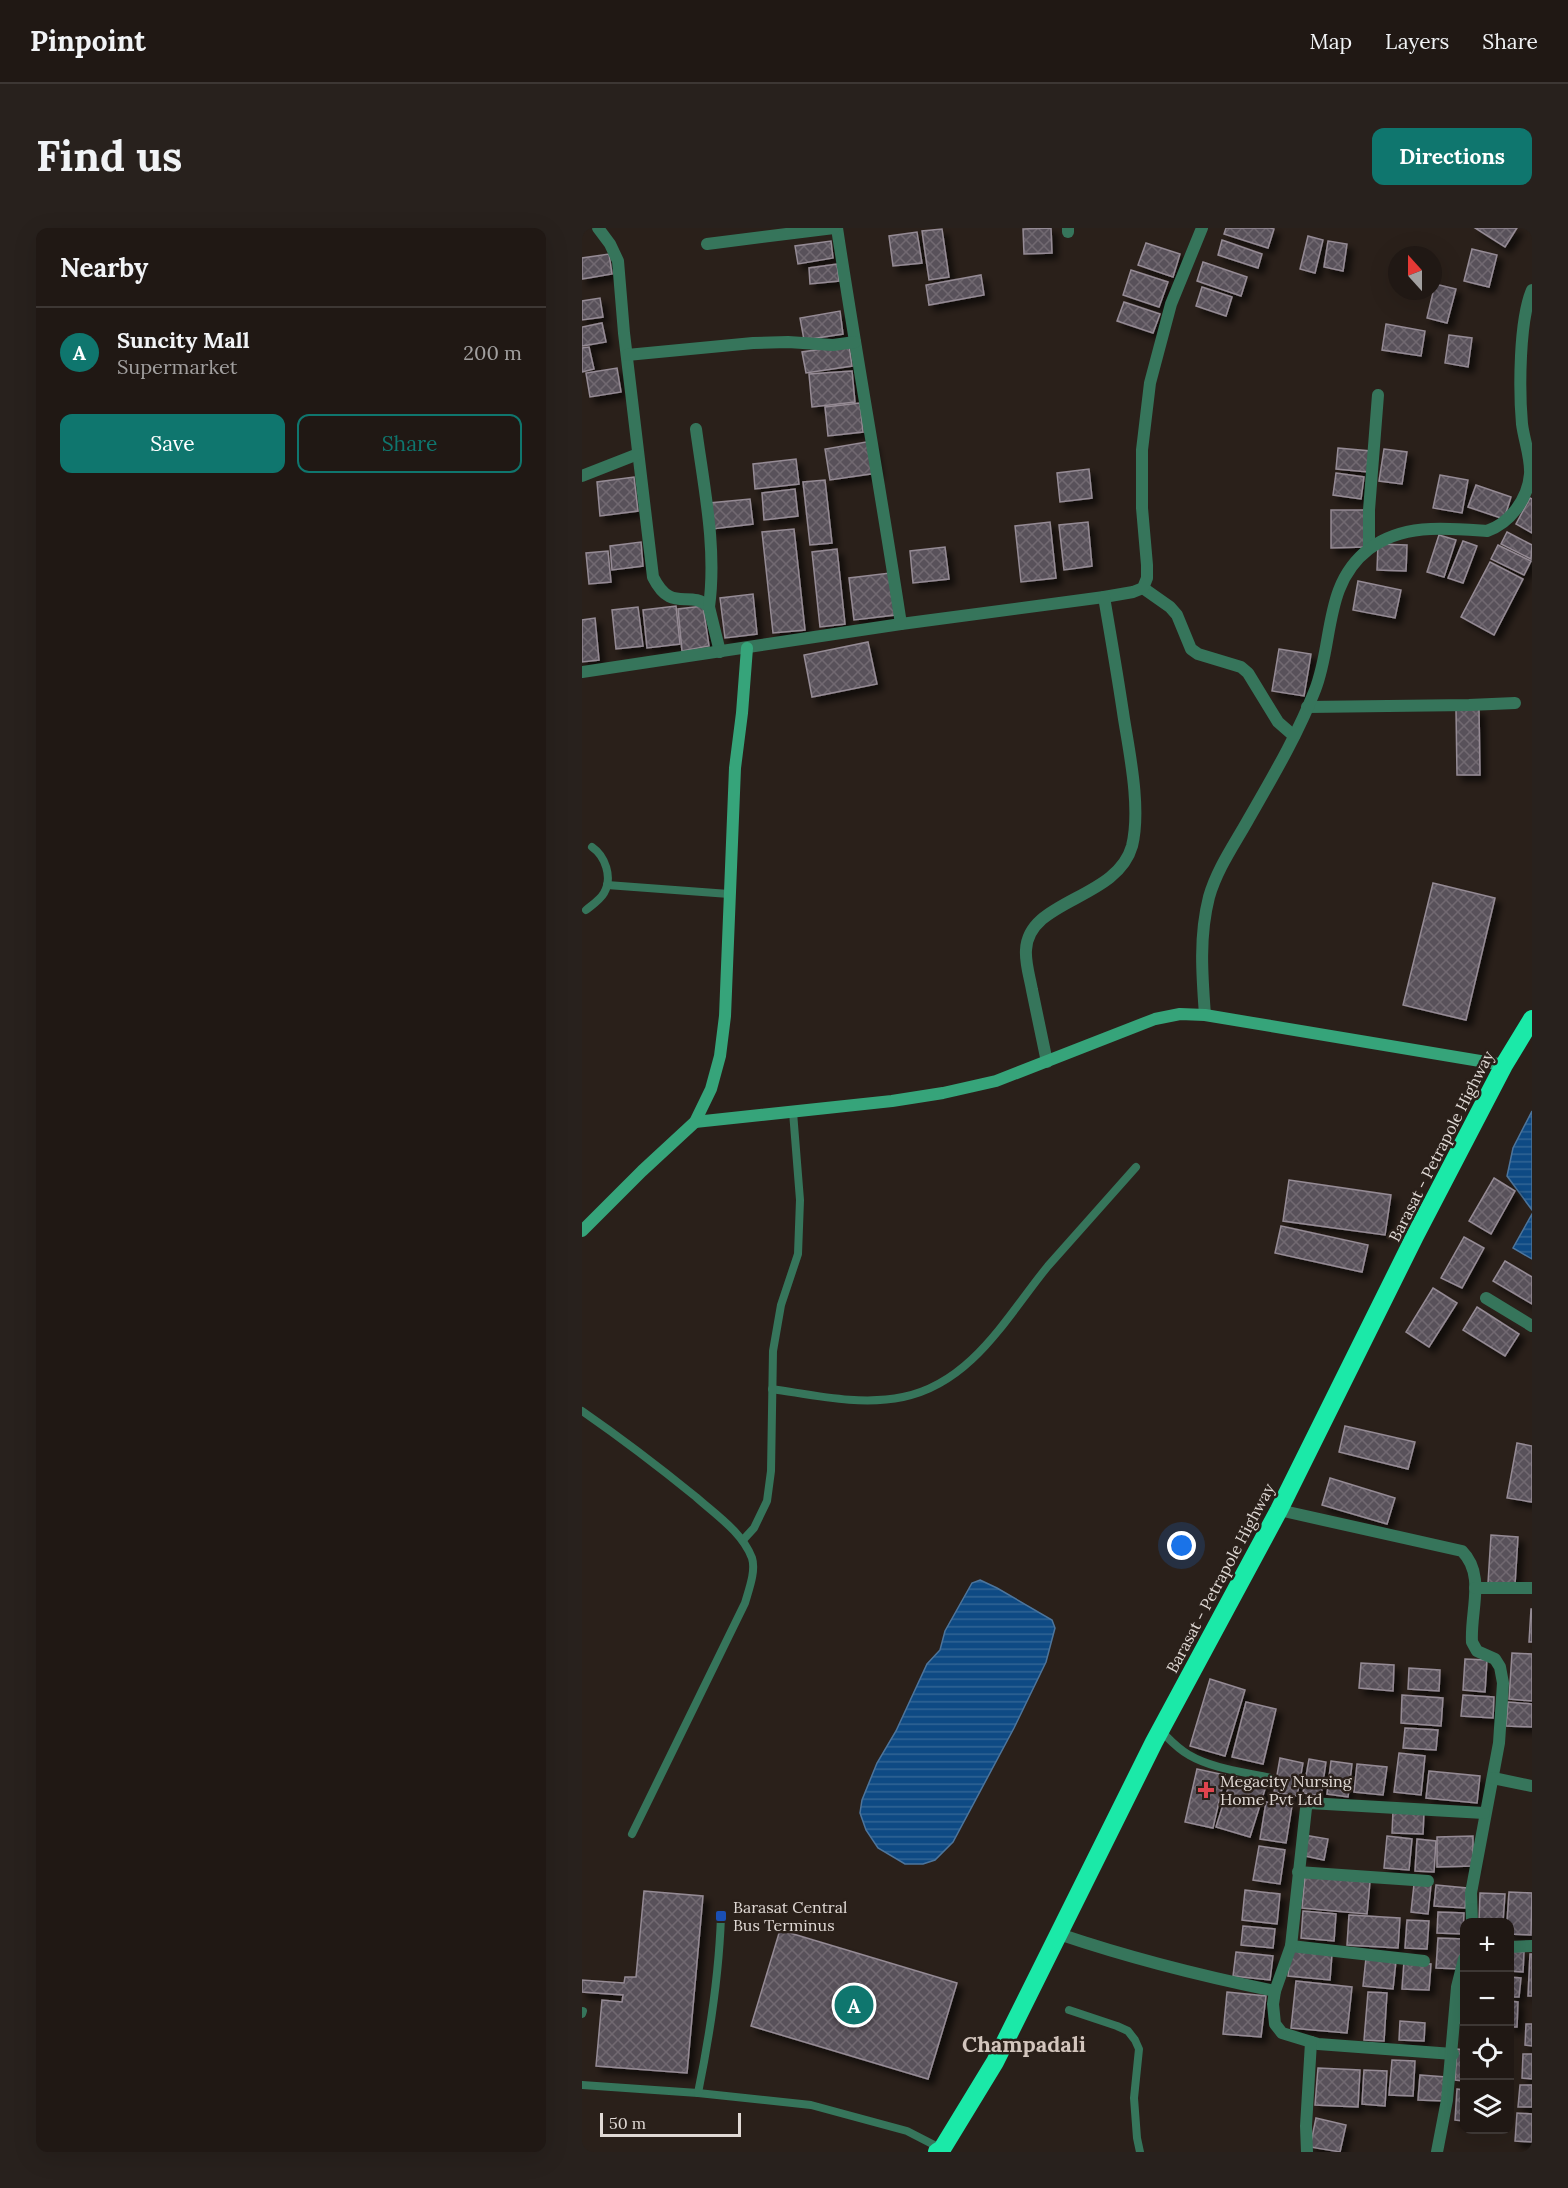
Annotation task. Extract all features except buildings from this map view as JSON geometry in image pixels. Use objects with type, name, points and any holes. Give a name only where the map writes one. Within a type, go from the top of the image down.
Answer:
[{"type":"highway","name":"Barasat - Petrapole Highway","points":[[939,2150],[995,2062],[1160,1731],[1279,1510],[1415,1236],[1504,1065],[1532,1019]]},
{"type":"street","points":[[598,228],[610,244],[618,261],[653,578],[659,590],[669,598],[704,602],[709,607]]},
{"type":"street","points":[[707,244],[835,228],[878,471],[901,624]]},
{"type":"street","points":[[582,672],[901,624],[1104,597],[1143,588],[1147,578],[1147,565],[1142,508],[1143,450],[1150,383],[1171,304],[1202,228]]},
{"type":"street","points":[[1205,1015],[1201,952],[1209,898],[1217,873],[1294,736],[1316,688],[1339,586],[1349,567],[1369,548],[1394,535],[1425,528],[1487,531],[1496,528],[1508,520],[1524,494],[1531,476],[1522,425],[1521,386],[1525,313],[1532,290]]},
{"type":"street","points":[[627,355],[753,343],[788,342],[833,345],[855,342]]},
{"type":"street","points":[[1369,548],[1369,510],[1378,395]]},
{"type":"street","points":[[696,429],[709,524],[713,580],[709,607],[720,652]]},
{"type":"street","points":[[582,476],[638,454]]},
{"type":"street","points":[[1143,588],[1170,607],[1177,615],[1191,649],[1198,654],[1241,667],[1248,673],[1278,722],[1294,736]]},
{"type":"street","points":[[1047,1062],[1028,966],[1026,950],[1029,934],[1042,918],[1107,881],[1124,864],[1132,846],[1136,805],[1104,597]]},
{"type":"street","points":[[582,1231],[695,1122],[711,1089],[720,1056],[724,1016],[735,768],[747,648]]},
{"type":"street","points":[[1307,707],[1515,703]]},
{"type":"street","points":[[695,1122],[892,1101],[943,1093],[996,1080],[1155,1019],[1180,1014],[1205,1015],[1504,1065]]},
{"type":"street","points":[[1486,1298],[1532,1326]]},
{"type":"street","points":[[1279,1510],[1462,1551],[1469,1558],[1475,1570],[1472,1642],[1477,1651],[1495,1659],[1500,1667],[1503,1683],[1499,1743],[1471,1893],[1472,1918]]},
{"type":"street","points":[[1475,1588],[1532,1588]]},
{"type":"street","points":[[1493,1778],[1532,1786]]},
{"type":"street","points":[[1453,2055],[1311,2042],[1282,2033],[1275,2024],[1273,2014],[1275,1991],[1291,1946],[1306,1808],[1309,1803],[1484,1814]]},
{"type":"street","points":[[1298,1872],[1428,1881]]},
{"type":"street","points":[[1059,1934],[1102,1949],[1184,1972],[1275,1991]]},
{"type":"street","points":[[1291,1946],[1424,1961]]},
{"type":"street","points":[[1514,1947],[1532,1946]]},
{"type":"street","points":[[1437,2152],[1448,2100],[1457,1987],[1461,1972]]},
{"type":"street","points":[[1307,2152],[1306,2126],[1311,2042]]},
{"type":"lane","points":[[586,910],[604,893],[607,885],[605,862],[602,855],[592,847]]},
{"type":"lane","points":[[607,885],[729,894]]},
{"type":"lane","points":[[743,1540],[754,1528],[767,1501],[771,1471],[772,1389],[777,1326],[798,1254],[801,1230],[793,1112]]},
{"type":"lane","points":[[772,1389],[831,1398],[873,1400],[893,1398],[930,1388],[961,1370],[1006,1323],[1048,1266],[1136,1167]]},
{"type":"lane","points":[[582,1411],[654,1462],[743,1540],[753,1560],[752,1578],[745,1603],[632,1834]]},
{"type":"lane","points":[[1160,1731],[1192,1757],[1271,1778]]},
{"type":"lane","points":[[698,2093],[711,2031],[718,1980],[722,1916]]},
{"type":"lane","points":[[1069,2010],[1128,2031],[1135,2040],[1139,2049],[1134,2098],[1140,2152]]},
{"type":"lane","points":[[582,2085],[698,2093],[811,2105],[907,2131],[939,2150]]},
{"type":"water","points":[[1532,1111],[1532,1210],[1507,1176],[1513,1148]]},
{"type":"water","points":[[1532,1214],[1532,1259],[1513,1248]]},
{"type":"water","points":[[980,1580],[1052,1620],[1055,1628],[1046,1662],[1014,1728],[953,1842],[935,1860],[923,1864],[905,1864],[878,1848],[866,1830],[860,1813],[862,1800],[877,1763],[896,1731],[927,1664],[940,1650],[945,1631],[972,1583]]},
{"type":"place","name":"Megacity Nursing Home Pvt Ltd","points":[[1206,1790]]},
{"type":"place","name":"Barasat Central Bus Terminus","points":[[721,1916]]},
{"type":"place","name":"Suncity Mall","points":[[854,2005]]},
{"type":"district","name":"Champadali","points":[[1024,2044]]}]
